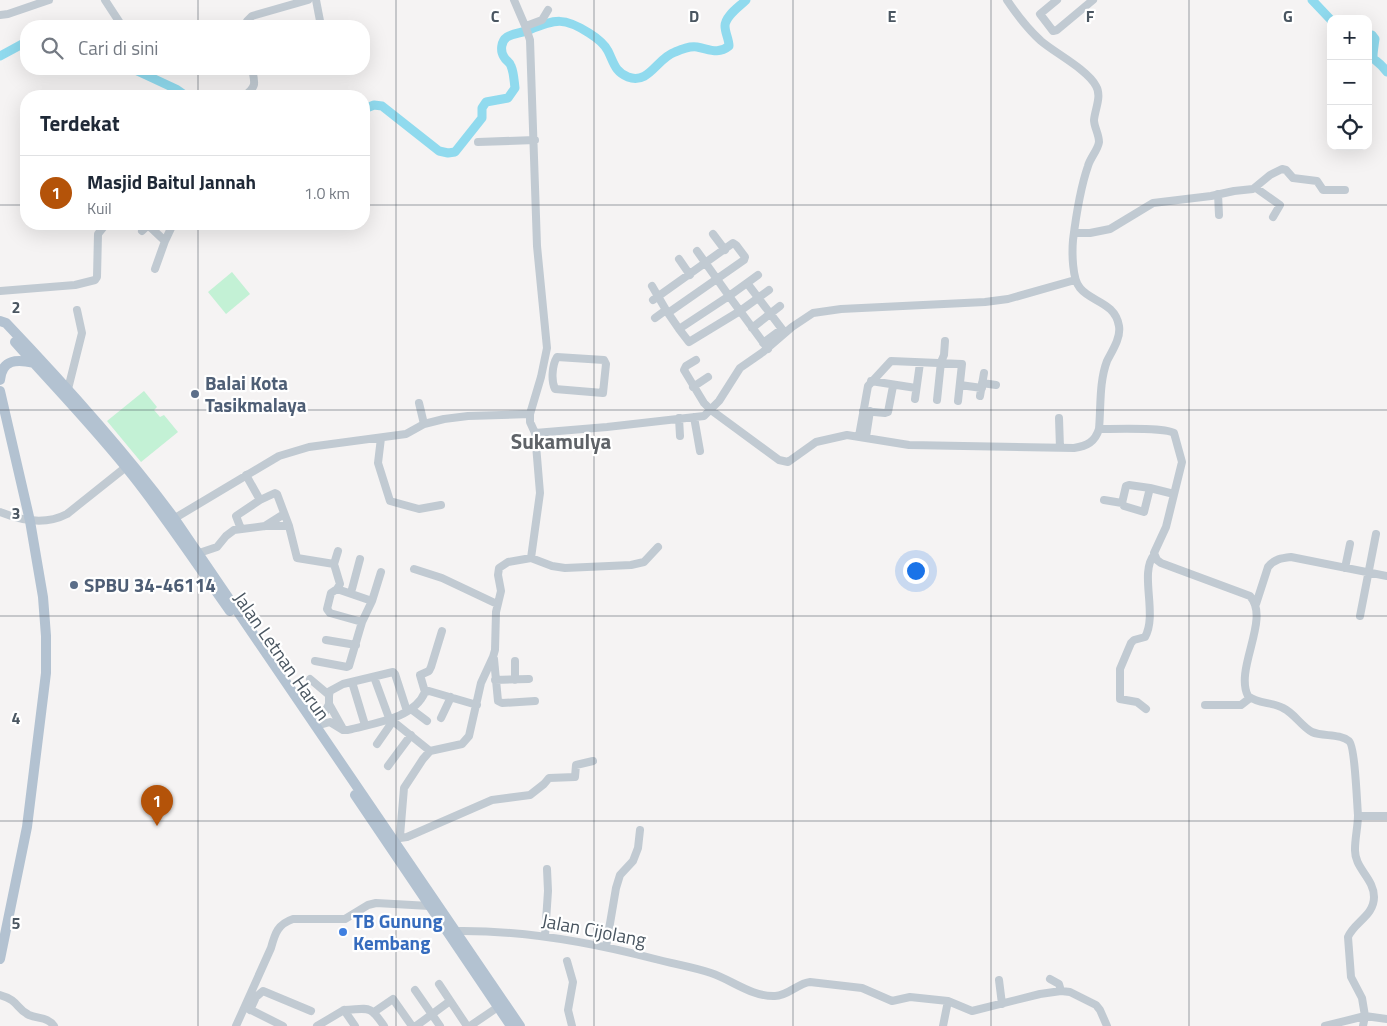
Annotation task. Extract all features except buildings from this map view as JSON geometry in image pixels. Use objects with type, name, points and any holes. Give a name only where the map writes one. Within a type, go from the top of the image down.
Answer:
[{"type":"main road","name":"Jalan Letnan Harun","points":[[0,322],[6,323],[68,389],[126,467],[171,520]]},
{"type":"main road","name":"Jalan Letnan Harun","points":[[0,322],[2,327],[35,364],[140,471],[171,520],[397,840],[430,906],[520,1026]]},
{"type":"main road","points":[[0,380],[5,367],[12,361],[20,359],[35,364]]},
{"type":"main road","points":[[0,391],[30,521],[43,597],[46,636],[46,664],[27,827],[0,959]]},
{"type":"main road","points":[[171,520],[199,552],[268,659]]},
{"type":"main road","name":"Jalan Letnan Harun","points":[[268,659],[418,882],[456,931],[487,983],[498,1007],[511,1026]]},
{"type":"street","points":[[0,15],[49,0]]},
{"type":"street","points":[[104,0],[118,20]]},
{"type":"street","points":[[248,20],[252,16],[308,0]]},
{"type":"street","points":[[316,0],[320,20]]},
{"type":"street","points":[[514,0],[530,40],[537,246],[547,348],[530,414],[530,422],[535,433],[540,492],[531,558]]},
{"type":"street","points":[[696,360],[684,368],[693,387],[704,403],[779,460],[785,462],[788,462],[819,441],[842,436],[862,436],[909,445],[1060,448],[1086,446],[1096,436],[1099,428],[1104,371],[1118,338],[1119,326],[1116,317],[1106,305],[1083,292],[1075,280],[1073,248],[1074,233],[1088,166],[1099,141],[1094,121],[1098,91],[1094,83],[1080,69],[1034,33],[1008,0]]},
{"type":"street","points":[[1056,0],[1040,14],[1040,17],[1053,31],[1093,0]]},
{"type":"street","points":[[527,29],[542,20],[548,10]]},
{"type":"street","points":[[1034,33],[1046,23]]},
{"type":"street","points":[[252,90],[254,84],[253,75]]},
{"type":"street","points":[[478,142],[534,140]]},
{"type":"street","points":[[1074,233],[1090,233],[1110,229],[1153,203],[1256,188],[1270,175],[1283,169],[1293,178],[1317,181],[1323,190],[1345,190]]},
{"type":"street","points":[[1256,188],[1281,205],[1273,217]]},
{"type":"street","points":[[1218,194],[1219,215]]},
{"type":"street","points":[[0,291],[75,285],[95,280],[97,277],[98,234],[101,230]]},
{"type":"street","points":[[155,230],[165,241]]},
{"type":"street","points":[[155,269],[170,230]]},
{"type":"street","points":[[713,234],[725,250]]},
{"type":"street","points":[[655,318],[718,279],[745,258],[736,244],[656,298]]},
{"type":"street","points":[[697,251],[766,346]]},
{"type":"street","points":[[679,259],[690,275]]},
{"type":"street","points":[[679,329],[758,275]]},
{"type":"street","points":[[535,433],[704,416],[719,401],[740,368],[783,331],[816,312],[985,302],[1008,299],[1075,280]]},
{"type":"street","points":[[747,283],[783,331]]},
{"type":"street","points":[[652,286],[656,298],[687,341],[690,342],[740,311],[769,290]]},
{"type":"street","points":[[752,328],[780,306]]},
{"type":"street","points":[[68,389],[82,333],[77,310]]},
{"type":"street","points":[[937,400],[945,341]]},
{"type":"street","points":[[558,357],[604,360],[605,362],[603,393],[601,394],[555,390],[552,380],[555,360],[558,357]]},
{"type":"street","points":[[862,436],[867,411],[868,386],[891,361],[962,364],[958,401]]},
{"type":"street","points":[[915,399],[920,363]]},
{"type":"street","points":[[981,389],[984,373]]},
{"type":"street","points":[[541,377],[552,380]]},
{"type":"street","points":[[693,387],[708,377]]},
{"type":"street","points":[[871,381],[893,386],[916,388]]},
{"type":"street","points":[[960,385],[981,389],[996,385]]},
{"type":"street","points":[[867,411],[888,412],[893,386]]},
{"type":"street","points":[[418,403],[424,424]]},
{"type":"street","points":[[171,520],[279,456],[299,451],[309,446],[406,434],[434,420],[461,416],[530,414]]},
{"type":"street","points":[[694,417],[700,451]]},
{"type":"street","points":[[679,418],[680,436]]},
{"type":"street","points":[[1059,418],[1060,448]]},
{"type":"street","points":[[1099,428],[1158,430],[1174,433],[1182,462],[1166,527],[1149,566],[1150,614],[1147,633],[1145,637],[1134,640],[1131,643],[1120,669],[1120,699],[1137,702],[1146,709]]},
{"type":"street","points":[[381,438],[378,463],[390,501],[419,509],[441,505]]},
{"type":"street","points":[[0,512],[30,521],[53,520],[67,514],[126,467]]},
{"type":"street","points":[[246,475],[260,500]]},
{"type":"street","points":[[1122,503],[1127,485],[1174,494]]},
{"type":"street","points":[[1104,500],[1122,503],[1124,506],[1144,512],[1150,488]]},
{"type":"street","points":[[241,528],[236,516],[260,500],[276,493],[289,526],[297,558],[334,564]]},
{"type":"street","points":[[265,526],[284,514]]},
{"type":"street","points":[[199,552],[215,549],[228,534],[241,528],[289,526]]},
{"type":"street","points":[[1360,616],[1376,534]]},
{"type":"street","points":[[1344,568],[1350,544]]},
{"type":"street","points":[[535,701],[500,702],[498,699],[493,657],[501,591],[498,573],[501,566],[508,562],[531,558],[552,566],[565,568],[631,565],[644,562],[658,547]]},
{"type":"street","points":[[338,552],[334,564],[339,586]]},
{"type":"street","points":[[1154,555],[1161,563],[1246,594],[1256,604]]},
{"type":"street","points":[[1363,1026],[1365,1016],[1361,995],[1351,977],[1348,937],[1372,908],[1374,898],[1372,885],[1357,864],[1354,854],[1358,816],[1352,746],[1348,740],[1312,732],[1284,708],[1250,698],[1246,693],[1244,677],[1253,642],[1256,604],[1271,563],[1278,559],[1291,557],[1387,576]]},
{"type":"street","points":[[352,591],[360,559]]},
{"type":"street","points":[[414,569],[442,578],[498,604]]},
{"type":"street","points":[[315,661],[348,666],[381,572]]},
{"type":"street","points":[[339,586],[372,601]]},
{"type":"street","points":[[339,586],[331,593],[328,609],[330,613],[362,622]]},
{"type":"street","points":[[315,724],[330,722],[343,730],[389,722],[409,710],[419,702],[425,692],[420,675],[432,667],[442,631]]},
{"type":"street","points":[[326,640],[356,645]]},
{"type":"street","points":[[493,657],[481,683],[469,736],[465,742],[457,746],[430,751],[404,788],[397,840],[492,800],[530,795],[549,778],[575,777],[576,765],[593,761]]},
{"type":"street","points":[[515,661],[515,680]]},
{"type":"street","points":[[328,694],[334,688],[352,682],[390,672],[394,673],[409,710],[427,721]]},
{"type":"street","points":[[374,677],[389,722],[411,735],[430,751]]},
{"type":"street","points":[[310,679],[328,694],[329,704],[343,730]]},
{"type":"street","points":[[496,680],[529,679]]},
{"type":"street","points":[[352,682],[365,725]]},
{"type":"street","points":[[425,692],[432,692],[477,705]]},
{"type":"street","points":[[441,718],[451,697]]},
{"type":"street","points":[[1205,705],[1241,705],[1250,698]]},
{"type":"street","points":[[315,724],[322,718],[329,704]]},
{"type":"street","points":[[377,744],[389,722]]},
{"type":"street","points":[[388,766],[411,735]]},
{"type":"street","points":[[1358,816],[1387,816]]},
{"type":"street","points":[[606,947],[620,874],[634,861],[640,830]]},
{"type":"street","points":[[545,936],[548,891],[547,869]]},
{"type":"street","points":[[247,1008],[277,929],[284,922],[293,919],[345,919],[368,905],[376,903],[430,906]]},
{"type":"street","name":"Jalan Cijolang","points":[[456,931],[545,936],[606,947],[712,973],[750,990],[774,997],[810,982],[862,988],[892,1001],[910,997],[948,1001],[972,1011],[1040,994],[1061,992]]},
{"type":"street","points":[[568,961],[573,984],[568,1010],[572,1026]]},
{"type":"street","points":[[1050,979],[1059,984],[1061,992],[1073,993],[1096,1005],[1107,1026]]},
{"type":"street","points":[[999,980],[1002,1004]]},
{"type":"street","points":[[439,984],[468,1026],[498,1007]]},
{"type":"street","points":[[415,990],[440,1026]]},
{"type":"street","points":[[236,1026],[247,1008],[263,991],[311,1011]]},
{"type":"street","points":[[0,995],[13,999],[27,1014],[49,1020],[54,1026]]},
{"type":"street","points":[[374,1012],[393,999],[412,1026]]},
{"type":"street","points":[[416,1026],[450,1001]]},
{"type":"street","points":[[943,1026],[948,1001]]},
{"type":"street","points":[[247,1008],[283,1026]]},
{"type":"street","points":[[344,1010],[355,1026]]},
{"type":"street","points":[[322,1025],[344,1010],[370,1010],[374,1012],[384,1026]]},
{"type":"street","points":[[1325,1026],[1365,1016],[1387,1019]]},
{"type":"green space","points":[[232,272],[250,294],[226,314],[208,292]]},
{"type":"green space","points":[[144,391],[157,407],[154,410],[160,417],[164,415],[178,432],[141,462],[107,421]]},
{"type":"waterway","points":[[370,107],[382,106],[439,151],[455,152],[482,118],[482,108],[486,102],[508,98],[515,88],[512,69],[510,63],[504,57],[502,49],[503,41],[509,36],[553,22],[560,21],[573,24],[602,43],[620,73],[628,77],[642,77],[669,55],[688,47],[713,51],[725,49],[729,46],[725,29],[727,19],[746,0]]},
{"type":"waterway","points":[[1312,0],[1327,16]]},
{"type":"waterway","points":[[1372,35],[1375,39],[1373,57],[1387,72]]},
{"type":"waterway","points":[[0,56],[20,45]]},
{"type":"waterway","points":[[146,75],[177,90]]},
{"type":"place","name":"Balai Kota Tasikmalaya","points":[[195,394]]},
{"type":"place","name":"SPBU 34-46114","points":[[74,585]]},
{"type":"place","name":"Masjid Baitul Jannah","points":[[157,826]]},
{"type":"place","name":"TB Gunung Kembang","points":[[343,932]]},
{"type":"district","name":"Sukamulya","points":[[561,442]]}]
